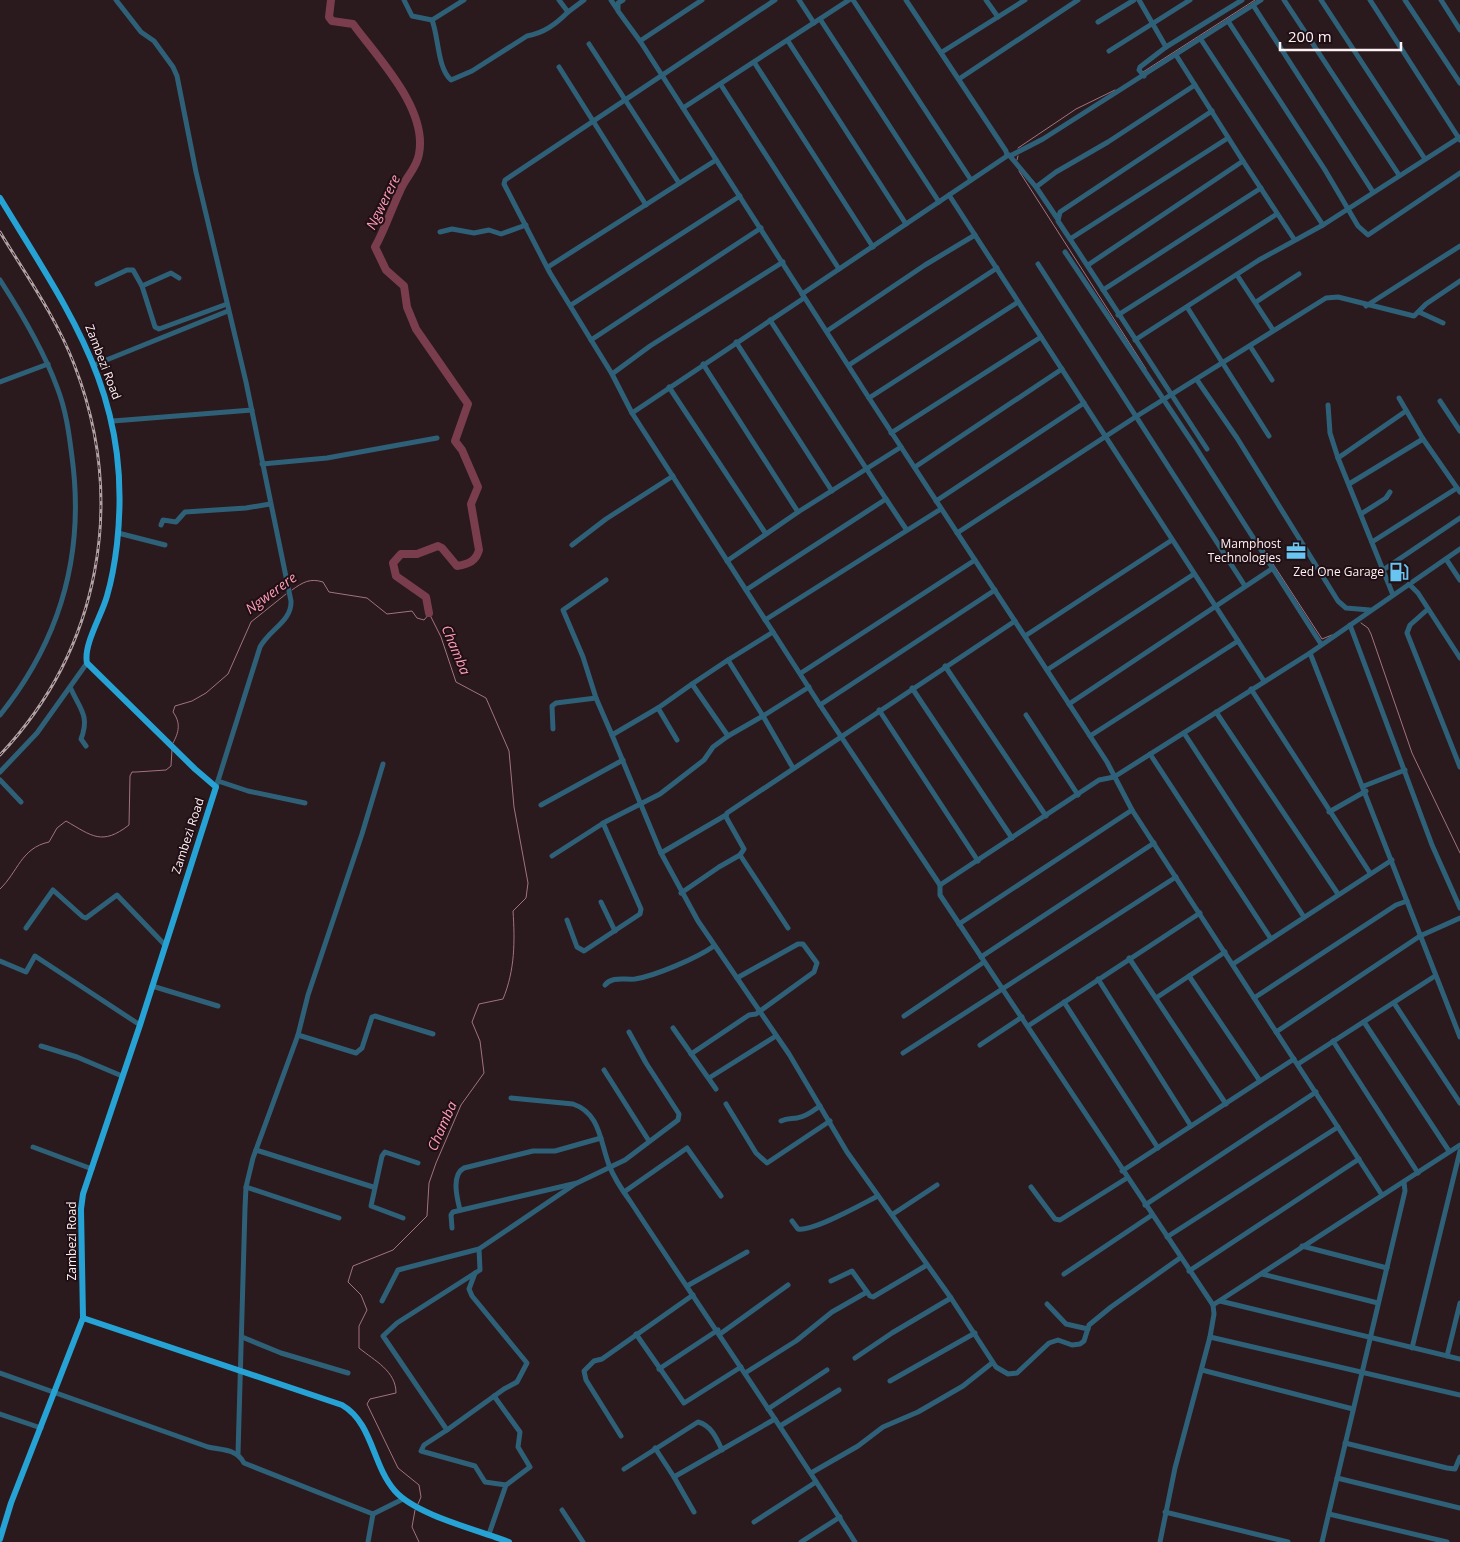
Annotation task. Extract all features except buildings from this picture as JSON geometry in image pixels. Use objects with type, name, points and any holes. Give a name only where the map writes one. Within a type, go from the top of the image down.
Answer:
[{"type":"main road","name":"Zambezi Road","points":[[0,198],[77,326],[94,365],[113,422],[119,455],[118,534],[109,588],[85,655],[87,663],[175,750],[217,784],[140,1025],[83,1194],[81,1209],[83,1318],[11,1503],[0,1538]]},
{"type":"main road","points":[[83,1318],[333,1401],[352,1411],[364,1429],[387,1482],[404,1499],[418,1508],[509,1542]]},
{"type":"street","points":[[116,0],[141,32],[154,41],[175,72],[252,410],[291,600],[289,615],[267,635],[260,647],[217,784],[306,803]]},
{"type":"street","points":[[404,0],[412,16],[432,20],[464,0]]},
{"type":"street","points":[[560,0],[568,12]]},
{"type":"street","points":[[432,20],[441,57],[448,77],[451,80],[472,71],[527,36],[535,35],[554,25],[584,0]]},
{"type":"street","points":[[611,0],[640,41],[783,262],[868,398],[902,447],[1107,762],[1132,810],[1382,1195]]},
{"type":"street","points":[[617,9],[618,3],[623,0]]},
{"type":"street","points":[[640,41],[702,0]]},
{"type":"street","points":[[776,0],[505,180],[505,187],[548,268],[612,374],[632,413],[820,705],[940,885],[940,895],[1167,1237],[1188,1272],[1213,1305],[1214,1314],[1210,1336],[1165,1512],[1160,1542]]},
{"type":"street","points":[[798,0],[814,23]]},
{"type":"street","points":[[683,108],[849,0]]},
{"type":"street","points":[[853,0],[971,180]]},
{"type":"street","points":[[906,0],[1009,155],[1036,187],[1057,218],[1118,315],[1207,449]]},
{"type":"street","points":[[986,0],[998,17]]},
{"type":"street","points":[[942,52],[1024,0]]},
{"type":"street","points":[[958,79],[1078,0]]},
{"type":"street","points":[[1098,22],[1134,0]]},
{"type":"street","points":[[1139,0],[1166,47]]},
{"type":"street","points":[[1109,51],[1190,0]]},
{"type":"street","points":[[1144,76],[1139,70],[1140,66],[1166,47],[1242,0]]},
{"type":"street","points":[[632,413],[770,320],[839,269],[1009,155],[1043,139],[1261,0]]},
{"type":"street","points":[[1284,0],[1400,175]]},
{"type":"street","points":[[1321,0],[1425,159]]},
{"type":"street","points":[[1135,340],[1294,239],[1323,225],[1459,138],[1370,0]]},
{"type":"street","points":[[1405,0],[1460,83]]},
{"type":"street","points":[[1441,0],[1460,30]]},
{"type":"street","points":[[1254,6],[1373,192]]},
{"type":"street","points":[[820,19],[939,202]]},
{"type":"street","points":[[1228,21],[1358,226],[1368,235],[1460,173]]},
{"type":"street","points":[[1200,38],[1323,225]]},
{"type":"street","points":[[788,41],[906,224]]},
{"type":"street","points":[[589,44],[680,183]]},
{"type":"street","points":[[1176,55],[1294,239]]},
{"type":"street","points":[[754,62],[873,246]]},
{"type":"street","points":[[559,67],[646,205]]},
{"type":"street","points":[[720,84],[839,269]]},
{"type":"street","points":[[1036,187],[1056,172],[1108,142],[1195,85]]},
{"type":"street","points":[[1057,218],[1060,212],[1212,111]]},
{"type":"street","points":[[1070,239],[1228,138]]},
{"type":"street","points":[[548,268],[716,160]]},
{"type":"street","points":[[1088,265],[1243,161]]},
{"type":"street","points":[[1103,290],[1261,188]]},
{"type":"street","points":[[949,195],[1264,681]]},
{"type":"street","points":[[570,305],[740,196]]},
{"type":"street","points":[[1118,315],[1277,214]]},
{"type":"street","points":[[440,232],[452,229],[474,233],[489,230],[502,234],[526,225]]},
{"type":"street","points":[[591,340],[760,228]]},
{"type":"street","points":[[827,331],[925,265],[974,235]]},
{"type":"street","points":[[1366,306],[1460,246]]},
{"type":"street","points":[[1065,252],[1164,400],[1322,644]]},
{"type":"street","points":[[612,374],[650,346],[783,262]]},
{"type":"street","points":[[1038,264],[1245,586]]},
{"type":"street","points":[[849,366],[997,268]]},
{"type":"street","points":[[97,284],[130,269],[133,270],[142,286],[155,327],[159,329],[227,304]]},
{"type":"street","points":[[142,286],[172,273],[179,278]]},
{"type":"street","points":[[1256,302],[1299,274]]},
{"type":"street","points":[[1237,275],[1273,330]]},
{"type":"street","points":[[0,280],[39,344],[58,389],[68,424],[76,497],[74,548],[66,588],[43,649],[22,684],[0,715]]},
{"type":"street","points":[[957,533],[1137,416],[1197,380],[1273,330],[1331,296],[1366,306],[1414,316],[1426,304],[1460,281]]},
{"type":"street","points":[[868,398],[1018,302]]},
{"type":"street","points":[[1187,308],[1269,436]]},
{"type":"street","points":[[94,365],[228,311]]},
{"type":"street","points":[[1419,312],[1443,323]]},
{"type":"street","points":[[770,320],[906,530]]},
{"type":"street","points":[[892,433],[1041,337]]},
{"type":"street","points":[[736,342],[832,491]]},
{"type":"street","points":[[1250,346],[1272,380]]},
{"type":"street","points":[[0,382],[48,364]]},
{"type":"street","points":[[703,364],[798,512]]},
{"type":"street","points":[[915,467],[1062,370]]},
{"type":"street","points":[[1197,380],[1237,438],[1338,601],[1346,608],[1371,610]]},
{"type":"street","points":[[669,387],[766,534]]},
{"type":"street","points":[[1372,542],[1458,490],[1423,439],[1399,398]]},
{"type":"street","points":[[1440,401],[1460,431]]},
{"type":"street","points":[[936,501],[1084,403]]},
{"type":"street","points":[[1328,405],[1330,432],[1338,458],[1393,595]]},
{"type":"street","points":[[113,422],[252,410]]},
{"type":"street","points":[[1338,458],[1406,411]]},
{"type":"street","points":[[262,464],[327,458],[437,438]]},
{"type":"street","points":[[1349,484],[1423,439]]},
{"type":"street","points":[[727,561],[798,512],[902,447]]},
{"type":"street","points":[[572,545],[606,518],[673,476]]},
{"type":"street","points":[[1361,514],[1386,498],[1390,492]]},
{"type":"street","points":[[746,590],[886,499]]},
{"type":"street","points":[[161,525],[163,520],[176,522],[185,512],[246,508],[270,504]]},
{"type":"street","points":[[765,620],[941,509]]},
{"type":"street","points":[[1383,570],[1460,518]]},
{"type":"street","points":[[118,534],[165,546]]},
{"type":"street","points":[[1025,636],[1172,540]]},
{"type":"street","points":[[940,885],[1099,780],[1114,778],[1310,653],[1460,550]]},
{"type":"street","points":[[1446,559],[1460,580]]},
{"type":"street","points":[[801,673],[975,560]]},
{"type":"street","points":[[1069,704],[1273,568]]},
{"type":"street","points":[[1047,670],[1194,574]]},
{"type":"street","points":[[606,580],[563,610],[583,657],[596,698],[640,804],[681,894],[714,946],[760,1010],[830,1121],[847,1152],[951,1298],[975,1333],[992,1363],[1008,1374],[1017,1373],[1049,1344],[1058,1340],[1072,1345],[1080,1344],[1084,1341],[1088,1329],[1111,1307],[1180,1258]]},
{"type":"street","points":[[1409,584],[1460,658]]},
{"type":"street","points":[[820,705],[995,590]]},
{"type":"street","points":[[1428,609],[1410,625],[1407,633],[1460,767]]},
{"type":"street","points":[[661,853],[726,815],[841,735],[1015,621]]},
{"type":"street","points":[[1350,625],[1432,845],[1460,908]]},
{"type":"street","points":[[612,734],[658,708],[773,632]]},
{"type":"street","points":[[1090,736],[1238,641]]},
{"type":"street","points":[[1310,653],[1365,788],[1435,976],[1460,1037]]},
{"type":"street","points":[[728,660],[793,768]]},
{"type":"street","points":[[0,772],[23,749],[70,689],[87,663]]},
{"type":"street","points":[[945,666],[1046,816]]},
{"type":"street","points":[[692,684],[728,736]]},
{"type":"street","points":[[552,856],[603,823],[660,794],[692,771],[704,760],[713,747],[728,736],[809,687]]},
{"type":"street","points":[[912,688],[1012,838]]},
{"type":"street","points":[[70,689],[86,720],[86,727],[81,739],[86,746]]},
{"type":"street","points":[[1251,690],[1370,873]]},
{"type":"street","points":[[553,729],[553,704],[596,698]]},
{"type":"street","points":[[658,708],[677,740]]},
{"type":"street","points":[[879,710],[978,860]]},
{"type":"street","points":[[1216,712],[1338,894]]},
{"type":"street","points":[[1026,715],[1078,795]]},
{"type":"street","points":[[1184,733],[1304,917]]},
{"type":"street","points":[[1452,747],[1460,747]]},
{"type":"street","points":[[1150,754],[1271,939]]},
{"type":"street","points":[[541,805],[623,760]]},
{"type":"street","points":[[383,764],[362,834],[308,995],[298,1035],[256,1150],[246,1187],[242,1371],[238,1454],[244,1463],[373,1514],[404,1499]]},
{"type":"street","points":[[1330,812],[1365,788],[1405,770]]},
{"type":"street","points":[[0,780],[20,802]]},
{"type":"street","points":[[960,924],[1132,810]]},
{"type":"street","points":[[681,894],[719,867],[740,855],[744,849],[726,815]]},
{"type":"street","points":[[567,920],[572,929],[574,943],[582,951],[586,951],[640,914],[641,909],[603,823]]},
{"type":"street","points":[[904,1016],[1154,843]]},
{"type":"street","points":[[740,855],[788,928]]},
{"type":"street","points":[[1233,964],[1392,860]]},
{"type":"street","points":[[903,1053],[1004,990],[1176,877]]},
{"type":"street","points":[[26,928],[53,890],[86,918],[117,895],[165,945]]},
{"type":"street","points":[[1254,998],[1396,905],[1407,901]]},
{"type":"street","points":[[601,902],[615,931]]},
{"type":"street","points":[[1028,1026],[1200,913]]},
{"type":"street","points":[[1276,1032],[1420,936],[1460,918]]},
{"type":"street","points":[[692,1054],[814,972],[817,963],[811,952],[803,944],[792,946],[737,978]]},
{"type":"street","points":[[605,985],[610,980],[644,977],[699,956],[714,946]]},
{"type":"street","points":[[1156,998],[1225,952]]},
{"type":"street","points":[[0,961],[26,972],[35,956],[140,1025]]},
{"type":"street","points":[[1129,958],[1226,1104]]},
{"type":"street","points":[[1189,976],[1260,1081]]},
{"type":"street","points":[[1298,1064],[1435,976]]},
{"type":"street","points":[[1098,979],[1191,1126]]},
{"type":"street","points":[[152,986],[218,1006]]},
{"type":"street","points":[[1064,1002],[1158,1148]]},
{"type":"street","points":[[1394,1003],[1460,1103]]},
{"type":"street","points":[[298,1035],[356,1053],[362,1048],[372,1017],[375,1016],[433,1034]]},
{"type":"street","points":[[980,1045],[1022,1017]]},
{"type":"street","points":[[1364,1022],[1449,1151]]},
{"type":"street","points":[[673,1028],[716,1089]]},
{"type":"street","points":[[382,1301],[398,1270],[479,1249],[577,1183],[624,1160],[678,1120],[680,1114],[646,1063],[629,1032]]},
{"type":"street","points":[[709,1078],[776,1036]]},
{"type":"street","points":[[1333,1041],[1418,1172]]},
{"type":"street","points":[[41,1046],[78,1058],[122,1076]]},
{"type":"street","points":[[1122,1171],[1294,1059]]},
{"type":"street","points":[[604,1070],[649,1141]]},
{"type":"street","points":[[1145,1205],[1316,1092]]},
{"type":"street","points":[[511,1098],[580,1106],[593,1117],[610,1167],[624,1192],[719,1332],[856,1542]]},
{"type":"street","points":[[726,1104],[756,1153],[767,1163],[830,1121]]},
{"type":"street","points":[[780,1121],[786,1118],[798,1118],[810,1114],[820,1106]]},
{"type":"street","points":[[1167,1237],[1338,1128]]},
{"type":"street","points":[[460,1210],[456,1187],[458,1174],[464,1168],[533,1151],[556,1151],[601,1138]]},
{"type":"street","points":[[1213,1305],[1460,1145]]},
{"type":"street","points":[[33,1147],[92,1169]]},
{"type":"street","points":[[624,1192],[687,1148],[721,1196]]},
{"type":"street","points":[[256,1150],[374,1187]]},
{"type":"street","points":[[1412,1348],[1460,1151]]},
{"type":"street","points":[[403,1218],[372,1208],[374,1187],[383,1152],[418,1163]]},
{"type":"street","points":[[1188,1272],[1359,1159]]},
{"type":"street","points":[[1031,1187],[1055,1219],[1060,1220],[1127,1178]]},
{"type":"street","points":[[1322,1542],[1405,1190],[1404,1182]]},
{"type":"street","points":[[452,1228],[451,1213],[577,1183]]},
{"type":"street","points":[[893,1214],[937,1185]]},
{"type":"street","points":[[246,1187],[339,1218]]},
{"type":"street","points":[[792,1221],[798,1229],[806,1229],[835,1218],[878,1196]]},
{"type":"street","points":[[1064,1274],[1152,1215]]},
{"type":"street","points":[[1302,1246],[1387,1268]]},
{"type":"street","points":[[447,1430],[382,1336],[397,1323],[481,1268],[479,1249]]},
{"type":"street","points":[[686,1286],[747,1252]]},
{"type":"street","points":[[832,1281],[852,1271],[867,1292],[873,1297],[927,1265]]},
{"type":"street","points":[[475,1273],[470,1292],[482,1310],[506,1334],[527,1363],[517,1382],[424,1445],[421,1451],[475,1466],[485,1482],[491,1485],[506,1485]]},
{"type":"street","points":[[1262,1274],[1378,1303]]},
{"type":"street","points":[[659,1369],[719,1332],[788,1285]]},
{"type":"street","points":[[745,1373],[796,1341],[832,1312],[867,1292]]},
{"type":"street","points":[[621,1436],[586,1380],[584,1371],[594,1361],[693,1295]]},
{"type":"street","points":[[855,1358],[892,1333],[951,1298]]},
{"type":"street","points":[[1220,1301],[1460,1359]]},
{"type":"street","points":[[1447,1356],[1460,1303]]},
{"type":"street","points":[[1046,1304],[1066,1324],[1088,1329]]},
{"type":"street","points":[[890,1381],[975,1333]]},
{"type":"street","points":[[636,1334],[681,1402],[687,1404],[741,1367]]},
{"type":"street","points":[[1210,1336],[1362,1374],[1460,1395]]},
{"type":"street","points":[[242,1337],[281,1353],[348,1373]]},
{"type":"street","points":[[811,1474],[858,1446],[883,1427],[918,1412],[963,1386],[992,1363]]},
{"type":"street","points":[[768,1409],[826,1370]]},
{"type":"street","points":[[1202,1370],[1353,1409]]},
{"type":"street","points":[[0,1373],[208,1447],[238,1454]]},
{"type":"street","points":[[780,1426],[839,1390]]},
{"type":"street","points":[[489,1534],[506,1485],[530,1467],[518,1446],[520,1432],[494,1396]]},
{"type":"street","points":[[0,1414],[41,1428]]},
{"type":"street","points":[[674,1477],[775,1419]]},
{"type":"street","points":[[624,1469],[698,1422],[703,1423],[714,1434],[722,1450]]},
{"type":"street","points":[[1346,1443],[1455,1469],[1460,1457]]},
{"type":"street","points":[[655,1448],[694,1512]]},
{"type":"street","points":[[1337,1478],[1460,1508]]},
{"type":"street","points":[[754,1522],[816,1482]]},
{"type":"street","points":[[562,1510],[583,1542]]},
{"type":"street","points":[[1165,1512],[1288,1542]]},
{"type":"street","points":[[368,1542],[373,1514]]},
{"type":"street","points":[[1329,1514],[1448,1542]]},
{"type":"street","points":[[801,1542],[840,1517]]},
{"type":"waterway","name":"Ngwerere","points":[[331,0],[329,17],[332,21],[353,24],[399,85],[416,119],[420,137],[418,159],[402,186],[375,247],[386,270],[404,286],[407,307],[416,329],[468,404],[455,441],[462,450],[478,487],[471,504],[479,550],[478,554],[471,561],[457,566],[442,548],[438,546],[417,554],[401,554],[393,563],[396,576],[426,597],[429,613]]},
{"type":"waterway","points":[[1143,72],[1255,0]]},
{"type":"waterway","points":[[1018,148],[1076,109],[1115,90]]},
{"type":"waterway","points":[[1017,160],[1018,156]]},
{"type":"waterway","points":[[1019,171],[1146,369]]},
{"type":"waterway","points":[[1260,544],[1322,639],[1332,635]]},
{"type":"waterway","name":"Ngwerere","points":[[292,590],[314,580],[323,582],[329,592],[367,598],[387,614],[412,611],[417,618],[424,620],[429,614]]},
{"type":"waterway","name":"Ngwerere","points":[[173,743],[178,728],[173,712],[175,706],[192,701],[206,693],[228,674],[251,622],[286,594]]},
{"type":"waterway","name":"Chamba","points":[[418,1504],[421,1497],[419,1485],[398,1468],[367,1404],[370,1399],[396,1393],[395,1385],[389,1373],[359,1348],[359,1326],[367,1310],[361,1295],[348,1282],[353,1266],[393,1250],[427,1216],[429,1183],[436,1163],[461,1105],[484,1073],[480,1041],[472,1022],[479,1004],[503,999],[512,966],[513,911],[526,898],[528,883],[514,807],[509,751],[486,698],[456,682],[441,637],[429,613]]},
{"type":"waterway","points":[[1361,623],[1368,628],[1371,634],[1412,753],[1460,853]]},
{"type":"waterway","name":"Ngwerere","points":[[0,889],[26,855],[32,849],[49,842],[57,828],[66,821],[90,834],[104,837],[120,831],[129,825],[130,776],[132,772],[166,770],[171,766],[172,750]]},
{"type":"waterway","name":"Chamba","points":[[415,1510],[412,1527],[419,1542]]},
{"type":"railway","points":[[0,232],[50,313],[74,364],[90,415],[99,467],[101,519],[95,570],[82,620],[62,668],[34,713],[0,755]]},
{"type":"place","name":"Mamphost Technologies","points":[[1296,551]]},
{"type":"place","name":"Zed One Garage","points":[[1399,572]]}]
